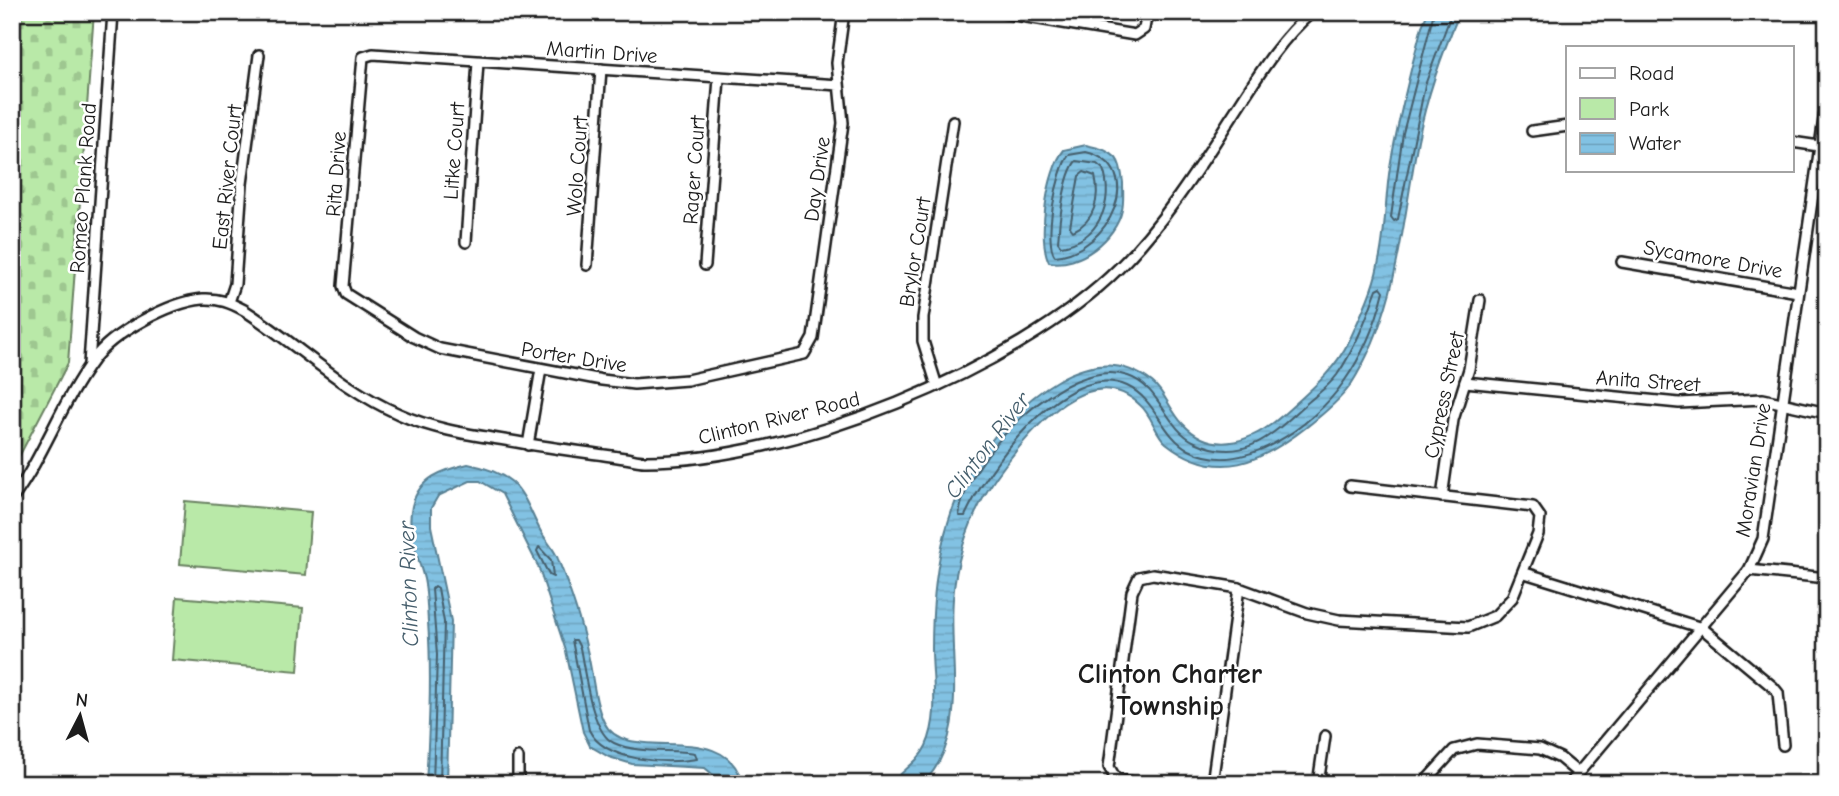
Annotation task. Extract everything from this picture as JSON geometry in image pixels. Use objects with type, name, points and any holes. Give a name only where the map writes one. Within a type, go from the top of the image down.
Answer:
[{"type":"street","name":"Romeo Plank Road","points":[[89,366],[113,12]]},
{"type":"street","name":"Day Drive","points":[[809,350],[843,123],[837,52],[844,12]]},
{"type":"street","points":[[996,12],[1140,33],[1147,12]]},
{"type":"street","name":"Clinton River Road","points":[[229,302],[260,320],[356,390],[398,414],[451,430],[640,462],[700,456],[758,445],[845,422],[937,386],[1016,345],[1116,271],[1143,243],[1191,179],[1273,52],[1312,12]]},
{"type":"street","name":"Martin Drive","points":[[363,57],[373,54],[839,85]]},
{"type":"street","name":"East River Court","points":[[229,302],[235,284],[242,184],[259,55]]},
{"type":"street","name":"Rita Drive","points":[[346,294],[344,286],[363,57]]},
{"type":"street","name":"Litke Court","points":[[466,242],[478,62]]},
{"type":"street","name":"Wolo Court","points":[[587,265],[601,69]]},
{"type":"street","name":"Rager Court","points":[[705,265],[719,78]]},
{"type":"street","name":"Moravian Drive","points":[[1569,784],[1749,570],[1766,523],[1827,98]]},
{"type":"street","name":"Brylor Court","points":[[937,386],[923,341],[923,318],[954,121]]},
{"type":"street","points":[[1532,131],[1566,126]]},
{"type":"street","points":[[1794,142],[1819,146]]},
{"type":"street","name":"Sycamore Drive","points":[[1622,262],[1798,292]]},
{"type":"street","name":"Porter Drive","points":[[346,294],[414,337],[440,349],[634,384],[666,383],[797,356],[809,350]]},
{"type":"street","points":[[12,499],[36,463],[89,366],[112,341],[168,309],[206,299],[229,302]]},
{"type":"street","name":"Cypress Street","points":[[1442,497],[1453,420],[1465,382],[1480,300]]},
{"type":"street","points":[[528,444],[541,369]]},
{"type":"street","name":"Anita Street","points":[[1465,382],[1679,402],[1751,399],[1827,413]]},
{"type":"street","points":[[1143,784],[1116,779],[1109,767],[1132,592],[1139,577],[1153,574],[1239,588],[1307,613],[1339,620],[1458,628],[1483,623],[1501,612],[1512,598],[1525,573],[1541,522],[1537,510],[1528,505],[1350,486]]},
{"type":"street","points":[[1749,570],[1827,578]]},
{"type":"street","points":[[1525,573],[1702,628],[1778,693],[1783,745]]},
{"type":"street","points":[[1212,784],[1239,588]]},
{"type":"street","points":[[1318,784],[1325,736]]},
{"type":"street","points":[[1423,784],[1454,750],[1477,744],[1540,749],[1560,758],[1578,773]]},
{"type":"street","points":[[518,758],[518,784]]},
{"type":"green space","points":[[12,12],[94,12],[68,363],[12,470]]},
{"type":"green space","points":[[185,501],[311,512],[306,575],[180,564]]},
{"type":"green space","points":[[177,597],[303,608],[298,671],[172,660]]},
{"type":"water","points":[[1428,12],[1460,12],[1436,75],[1422,124],[1388,298],[1379,328],[1350,386],[1330,408],[1274,450],[1257,458],[1222,465],[1204,463],[1185,456],[1166,443],[1144,409],[1121,393],[1102,389],[1083,394],[1047,417],[994,480],[976,512],[963,545],[953,599],[954,696],[947,744],[937,765],[922,784],[891,784],[919,757],[926,746],[933,722],[934,597],[937,570],[949,519],[970,472],[984,450],[1017,412],[1058,380],[1081,370],[1105,366],[1128,369],[1152,382],[1183,424],[1195,434],[1221,443],[1235,442],[1248,438],[1284,414],[1312,389],[1343,352],[1376,275],[1397,131],[1422,26]]},
{"type":"water","points":[[1086,145],[1106,151],[1118,160],[1123,183],[1122,210],[1112,231],[1094,249],[1072,260],[1049,262],[1044,222],[1053,173],[1064,150]]},
{"type":"water","points":[[468,464],[502,475],[517,487],[556,555],[581,628],[604,722],[616,735],[632,741],[697,746],[717,752],[733,763],[743,784],[724,784],[705,768],[632,764],[609,757],[590,746],[583,732],[566,651],[538,566],[502,494],[480,481],[470,481],[438,496],[431,508],[431,526],[451,621],[447,784],[426,784],[430,703],[427,600],[410,525],[412,506],[420,488],[433,476]]},
{"type":"district","name":"Clinton Charter Township","points":[[1170,689]]},
{"type":"water label","name":"Clinton River","points":[[987,445]]},
{"type":"water label","name":"Clinton River","points":[[408,584]]}]
